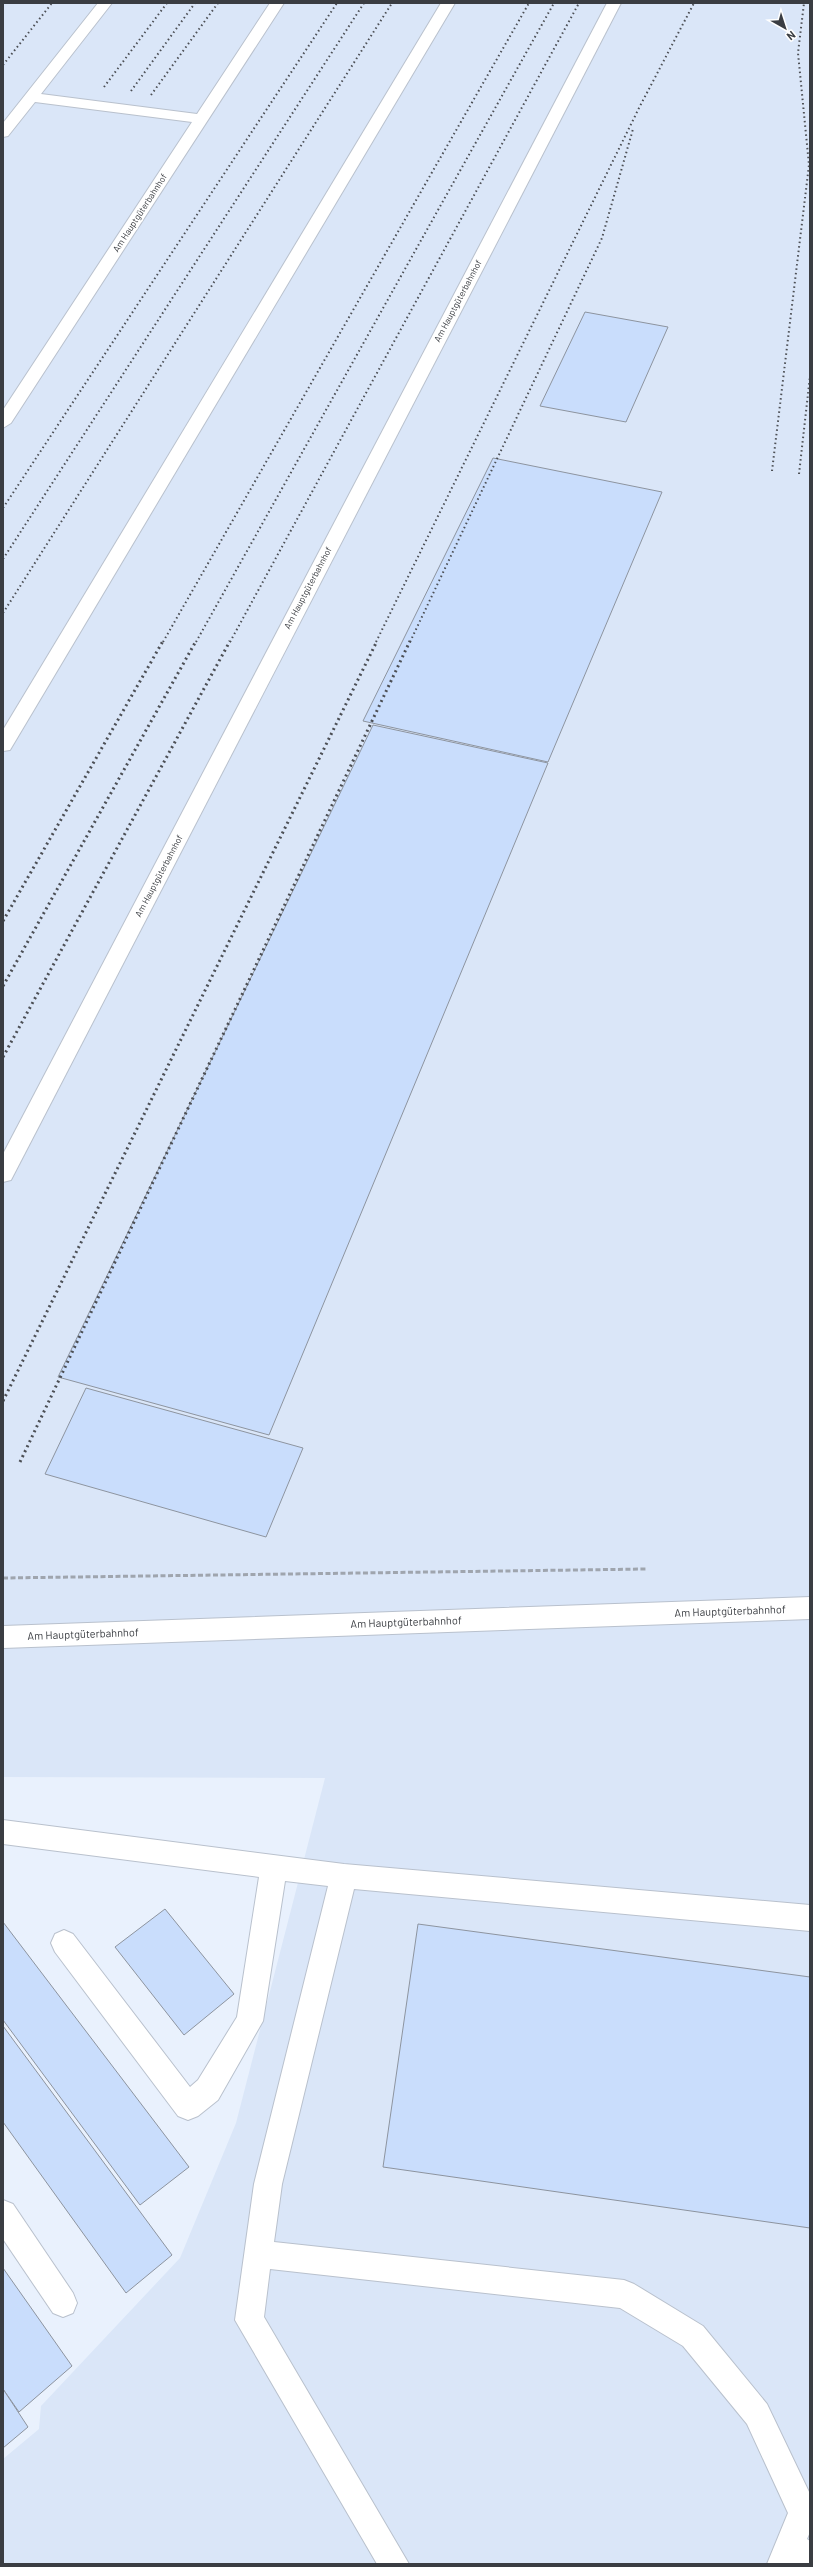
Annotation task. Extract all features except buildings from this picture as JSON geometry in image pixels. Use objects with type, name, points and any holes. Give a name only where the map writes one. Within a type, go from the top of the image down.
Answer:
[{"type":"street","points":[[3,133],[105,3]]},
{"type":"street","name":"Am Hauptgüterbahnhof","points":[[3,423],[277,3]]},
{"type":"street","points":[[3,746],[448,3]]},
{"type":"street","name":"Am Hauptgüterbahnhof","points":[[3,1174],[614,3]]},
{"type":"street","points":[[30,97],[200,120]]},
{"type":"street","name":"Am Hauptgüterbahnhof","points":[[3,1637],[810,1608]]},
{"type":"street","points":[[3,1832],[344,1876],[810,1918]]},
{"type":"street","points":[[64,1943],[188,2106],[208,2090],[250,2021],[274,1867]]},
{"type":"street","points":[[344,1876],[268,2184],[249,2320],[394,2564]]},
{"type":"street","points":[[3,2214],[62,2303]]},
{"type":"street","points":[[258,2254],[624,2294],[693,2336],[757,2414],[803,2512],[794,2556]]},
{"type":"path","points":[[3,1578],[653,1569]]},
{"type":"shaded area","points":[[3,3],[810,3],[810,2564],[3,2564],[3,2459],[39,2429],[41,2406],[180,2258],[236,2123],[325,1778],[3,1777]]},
{"type":"railway","points":[[3,65],[52,3]]},
{"type":"railway","points":[[104,87],[167,3]]},
{"type":"railway","points":[[131,91],[195,3]]},
{"type":"railway","points":[[151,95],[218,3]]},
{"type":"railway","points":[[3,508],[337,3]]},
{"type":"railway","points":[[3,559],[364,3]]},
{"type":"railway","points":[[3,613],[392,3]]},
{"type":"railway","points":[[163,642],[529,3]]},
{"type":"railway","points":[[196,642],[554,3]]},
{"type":"railway","points":[[230,642],[579,3]]},
{"type":"railway","points":[[376,642],[639,108],[694,3]]},
{"type":"railway","points":[[772,471],[809,165],[798,53],[804,3]]},
{"type":"railway","points":[[410,642],[602,238],[633,129]]},
{"type":"railway","points":[[799,474],[810,376]]},
{"type":"railway","points":[[3,921],[163,641]]},
{"type":"railway","points":[[3,986],[196,641]]},
{"type":"railway","points":[[3,1057],[230,641]]},
{"type":"railway","points":[[3,1401],[377,641]]},
{"type":"railway","points":[[20,1462],[410,641]]}]
